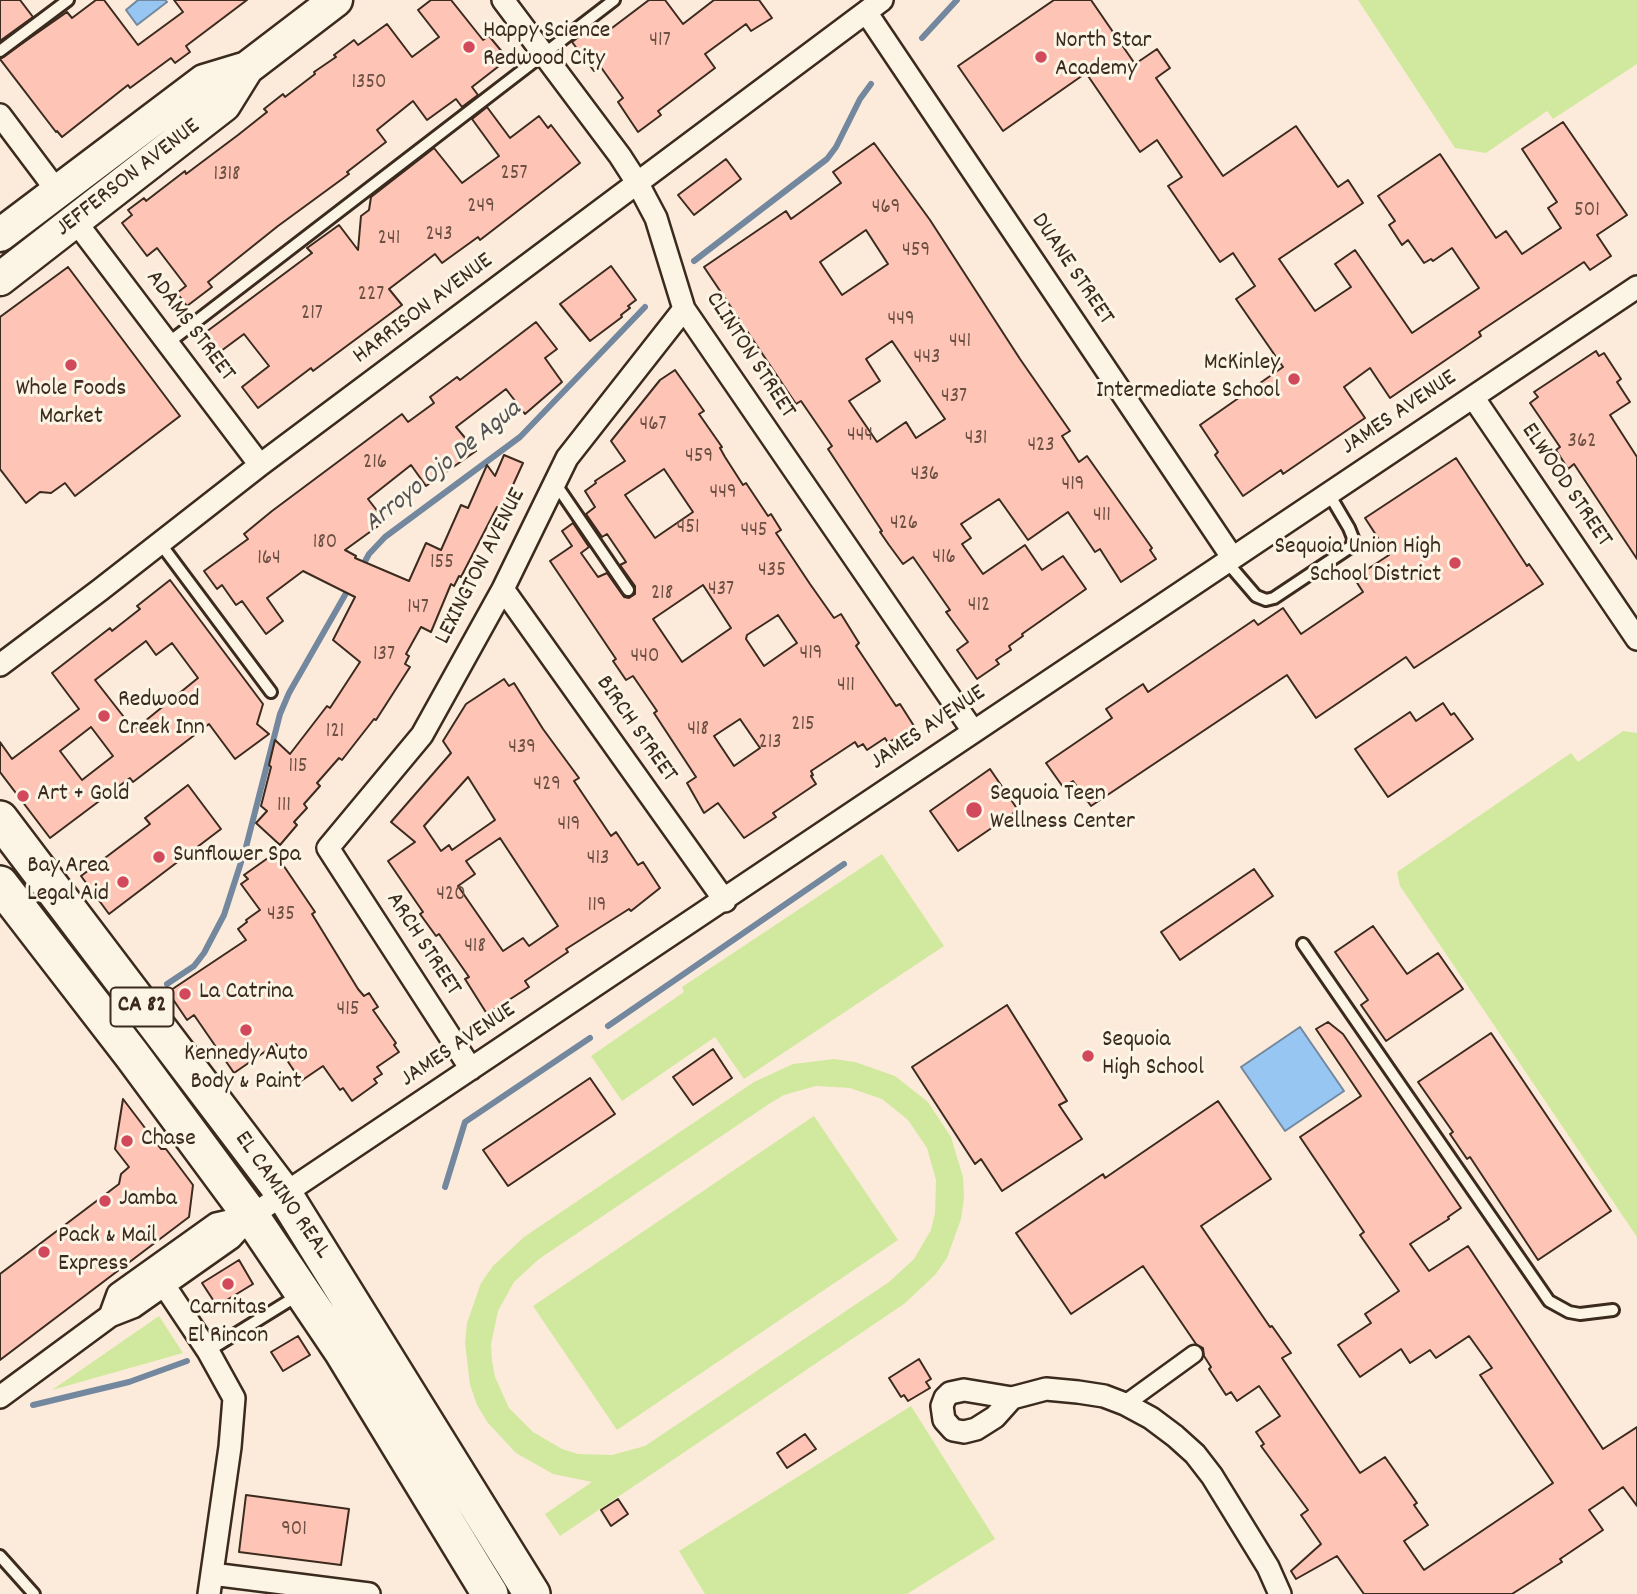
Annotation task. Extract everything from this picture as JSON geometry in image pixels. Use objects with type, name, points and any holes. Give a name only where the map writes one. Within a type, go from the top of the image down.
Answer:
[{"type":"main road","name":"JEFFERSON AVENUE","points":[[0,235],[204,81],[247,68],[336,0]]},
{"type":"main road","name":"JEFFERSON AVENUE","points":[[0,279],[224,105],[247,68]]},
{"type":"main road","points":[[0,247],[15,243],[43,222],[54,219],[76,222],[78,199],[102,158]]},
{"type":"main road","name":"EL CAMINO REAL","points":[[0,819],[284,1194],[532,1594]]},
{"type":"main road","name":"EL CAMINO REAL","points":[[0,884],[132,1055],[251,1216],[342,1351],[489,1594]]},
{"type":"street","name":"CLINTON STREET","points":[[503,0],[638,184],[656,218],[684,309],[972,731]]},
{"type":"street","name":"HARRISON AVENUE","points":[[0,665],[260,465],[874,6]]},
{"type":"street","name":"DUANE STREET","points":[[874,6],[1229,559]]},
{"type":"street","points":[[0,115],[57,191]]},
{"type":"street","name":"ADAMS STREET","points":[[76,222],[260,465]]},
{"type":"street","name":"JAMES AVENUE","points":[[0,1397],[110,1316],[133,1307],[232,1238],[251,1216],[1637,287]]},
{"type":"street","name":"LEXINGTON AVENUE","points":[[328,848],[422,736],[503,589],[567,458],[684,309]]},
{"type":"street","name":"ELWOOD STREET","points":[[1473,397],[1637,639]]},
{"type":"street","name":"BIRCH STREET","points":[[503,589],[724,901]]},
{"type":"street","name":"ARCH STREET","points":[[328,848],[471,1069]]},
{"type":"street","name":"JAMES AVENUE","points":[[110,1316],[118,1294],[216,1224],[251,1216]]},
{"type":"street","points":[[164,1285],[208,1351],[234,1398],[211,1584],[369,1594]]},
{"type":"street","points":[[1125,1404],[1194,1354]]},
{"type":"street","points":[[1012,1398],[1046,1389],[1104,1396],[1151,1418],[1195,1454],[1212,1476],[1280,1594]]},
{"type":"lane","points":[[0,51],[68,0]]},
{"type":"lane","points":[[168,343],[614,0]]},
{"type":"lane","points":[[555,483],[628,590]]},
{"type":"lane","points":[[1229,559],[1256,596],[1266,600],[1274,598],[1352,546],[1353,538],[1349,527],[1329,494]]},
{"type":"lane","points":[[160,543],[271,692]]},
{"type":"lane","points":[[1303,944],[1549,1301],[1569,1312],[1580,1314],[1613,1310]]},
{"type":"lane","points":[[208,1351],[302,1293]]},
{"type":"lane","points":[[0,1556],[34,1594]]},
{"type":"green space","points":[[1358,0],[1637,0],[1637,64],[1553,119],[1547,111],[1486,153],[1455,148]]},
{"type":"green space","points":[[1623,731],[1637,733],[1637,1237],[1400,886],[1397,872],[1571,753],[1578,762]]},
{"type":"green space","points":[[882,854],[944,946],[744,1079],[715,1037],[622,1101],[591,1056],[684,992],[682,987]]},
{"type":"green space","points":[[834,1059],[855,1062],[895,1076],[928,1102],[951,1137],[963,1177],[961,1219],[947,1258],[935,1275],[904,1304],[560,1536],[545,1514],[592,1482],[553,1474],[516,1453],[488,1423],[477,1405],[470,1385],[465,1343],[467,1323],[481,1283],[493,1266],[524,1237],[754,1082],[793,1064]],"holes":[[[816,1086],[850,1088],[882,1099],[908,1120],[927,1148],[936,1180],[935,1213],[931,1230],[914,1259],[889,1282],[645,1446],[612,1455],[578,1454],[562,1449],[533,1432],[509,1408],[495,1377],[492,1361],[491,1344],[498,1311],[514,1282],[539,1259],[784,1095]]]},
{"type":"green space","points":[[814,1116],[898,1240],[617,1430],[533,1306]]},
{"type":"green space","points":[[159,1316],[183,1353],[52,1390]]},
{"type":"green space","points":[[911,1406],[995,1539],[907,1594],[705,1594],[679,1551]]},
{"type":"water","points":[[138,0],[167,2],[137,25],[126,10]]},
{"type":"water","points":[[1300,1027],[1344,1091],[1285,1131],[1241,1067]]},
{"type":"building","points":[[0,0],[20,0],[33,17],[0,41]]},
{"type":"building","points":[[96,0],[104,0],[138,45],[183,12],[174,0],[247,0],[186,46],[190,52],[175,63],[171,58],[130,88],[128,85],[62,137],[0,59],[67,12],[72,18]]},
{"type":"building","points":[[431,0],[451,0],[483,40],[489,36],[508,59],[472,87],[478,95],[462,107],[456,99],[427,120],[413,101],[377,130],[386,142],[347,172],[349,174],[208,282],[212,287],[187,306],[177,293],[186,286],[157,248],[147,256],[122,223],[132,215],[128,210],[144,198],[146,201],[185,171],[186,174],[238,135],[267,112],[264,109],[315,74],[314,72],[354,40],[358,45],[387,24],[412,57],[439,37],[418,10]]},
{"type":"building","points":[[649,0],[665,0],[683,24],[714,0],[759,0],[772,18],[751,31],[746,24],[705,54],[715,68],[658,111],[661,115],[638,132],[618,102],[623,98],[600,66],[594,71],[572,42],[597,23],[604,34]]},
{"type":"building","points":[[1054,0],[1091,0],[1135,64],[1157,49],[1170,68],[1156,78],[1223,176],[1296,126],[1338,187],[1348,180],[1363,203],[1279,259],[1315,311],[1351,287],[1335,264],[1355,250],[1412,333],[1479,288],[1452,248],[1433,261],[1431,259],[1424,263],[1408,240],[1402,245],[1389,225],[1395,221],[1378,196],[1440,154],[1496,238],[1506,231],[1522,254],[1561,228],[1548,208],[1557,202],[1522,149],[1563,122],[1627,215],[1597,235],[1611,256],[1590,270],[1584,262],[1479,332],[1481,336],[1390,398],[1370,368],[1344,387],[1365,418],[1283,474],[1281,470],[1243,496],[1215,455],[1218,452],[1200,425],[1283,367],[1236,299],[1255,286],[1233,253],[1220,262],[1168,186],[1182,177],[1157,140],[1140,152],[1086,73],[1003,131],[958,66]]},
{"type":"building","points":[[487,107],[510,138],[539,116],[548,128],[551,125],[580,163],[480,240],[478,237],[442,263],[435,254],[389,289],[402,305],[258,408],[242,387],[269,366],[244,334],[217,354],[202,335],[312,253],[307,248],[339,225],[358,250],[361,216],[369,210],[371,197],[434,148],[462,183],[499,156],[472,119]]},
{"type":"building","points":[[874,143],[930,220],[1070,431],[1062,436],[1079,462],[1087,456],[1152,548],[1150,550],[1156,559],[1121,582],[1100,549],[1095,552],[1068,512],[1028,540],[999,499],[961,524],[971,538],[962,544],[983,574],[1025,545],[1042,570],[1063,556],[1086,589],[1022,634],[1023,636],[1009,646],[1011,650],[996,660],[999,664],[977,679],[957,650],[968,642],[946,612],[950,610],[913,557],[903,564],[889,545],[828,449],[832,446],[801,401],[796,404],[704,267],[786,211],[791,219],[841,183],[833,172]],"holes":[[[866,230],[888,264],[842,295],[820,262]],[[892,341],[945,419],[916,438],[906,422],[877,442],[849,401],[880,381],[866,359]]]},
{"type":"building","points":[[726,159],[741,179],[694,215],[678,195]]},
{"type":"building","points":[[611,266],[636,300],[628,306],[630,308],[622,317],[590,341],[560,304]]},
{"type":"building","name":"Whole Foods Market","points":[[68,267],[180,416],[75,496],[65,483],[51,493],[40,492],[26,503],[0,469],[0,317]]},
{"type":"building","points":[[536,322],[557,349],[545,358],[562,382],[525,414],[506,389],[456,427],[476,451],[426,486],[411,465],[368,499],[385,521],[345,550],[356,556],[355,558],[409,581],[426,543],[441,550],[461,505],[468,508],[487,465],[495,476],[504,455],[523,463],[502,509],[497,507],[461,577],[459,576],[454,586],[451,584],[431,632],[421,627],[406,654],[409,656],[405,664],[410,667],[376,720],[374,719],[342,760],[339,758],[317,783],[320,786],[304,804],[307,808],[294,822],[297,825],[280,845],[256,823],[267,811],[261,806],[275,740],[290,754],[327,706],[330,708],[360,662],[333,640],[355,597],[303,571],[267,598],[283,621],[266,634],[242,601],[236,605],[222,585],[217,589],[204,571],[248,539],[244,534],[272,511],[402,414],[408,422],[434,403],[430,397],[457,377],[460,380]]},
{"type":"building","points":[[1596,351],[1599,356],[1604,353],[1621,379],[1617,382],[1630,402],[1610,415],[1637,457],[1637,559],[1574,464],[1568,469],[1556,450],[1560,447],[1530,403],[1538,397],[1534,392]]},
{"type":"building","points":[[675,370],[704,411],[699,414],[722,447],[720,448],[743,485],[746,483],[768,516],[771,514],[781,530],[776,533],[810,584],[834,618],[841,614],[859,643],[856,646],[896,706],[900,704],[914,726],[888,743],[885,738],[867,750],[863,744],[858,747],[855,742],[811,771],[816,784],[773,813],[776,817],[744,838],[718,803],[704,813],[687,783],[696,777],[654,713],[657,711],[633,676],[626,680],[613,661],[616,659],[550,561],[572,546],[562,531],[573,523],[589,547],[581,553],[598,577],[607,573],[624,597],[629,598],[635,594],[635,586],[620,565],[626,562],[607,534],[602,537],[586,514],[595,507],[585,491],[625,461],[611,441],[660,380]],"holes":[[[664,469],[693,512],[655,538],[625,495]],[[703,585],[731,628],[682,662],[653,619]],[[778,615],[797,643],[764,666],[746,639],[747,635]],[[740,719],[760,748],[734,766],[714,736]]]},
{"type":"building","points":[[1456,458],[1527,566],[1529,564],[1543,584],[1414,668],[1406,657],[1316,718],[1287,675],[1091,806],[1073,781],[1063,787],[1046,763],[1112,718],[1106,709],[1143,684],[1148,692],[1254,620],[1258,625],[1283,608],[1301,634],[1363,592],[1354,578],[1389,555],[1365,518]]},
{"type":"building","points":[[170,580],[263,704],[257,724],[269,734],[235,759],[209,724],[133,782],[130,778],[50,838],[0,772],[0,742],[12,759],[79,709],[52,673],[110,628],[112,631],[140,609],[137,606]],"holes":[[[146,641],[156,655],[172,643],[198,678],[134,730],[95,680]],[[91,727],[113,756],[82,780],[60,751]]]},
{"type":"building","points":[[504,679],[509,686],[514,683],[579,778],[574,781],[611,836],[616,832],[638,865],[643,862],[660,888],[631,911],[629,909],[566,949],[568,952],[525,981],[529,987],[487,1014],[465,979],[469,977],[439,934],[436,936],[420,914],[423,912],[388,861],[415,842],[391,822],[451,753],[443,741],[466,704]],"holes":[[[468,777],[495,820],[452,850],[449,845],[441,851],[424,826]],[[500,838],[558,926],[529,946],[523,938],[503,951],[458,886],[475,874],[466,861]]]},
{"type":"building","points":[[1443,703],[1473,739],[1388,797],[1355,749],[1410,712],[1416,721]]},
{"type":"building","name":"Sequoia Teen Wellness Center","points":[[990,769],[1018,810],[958,851],[930,811]]},
{"type":"building","points":[[188,785],[221,829],[109,914],[81,876],[150,824],[145,818]]},
{"type":"building","points":[[275,853],[315,912],[312,914],[358,989],[364,996],[369,993],[378,1007],[373,1010],[396,1043],[394,1045],[399,1052],[377,1067],[382,1074],[374,1079],[377,1083],[352,1101],[343,1088],[340,1090],[323,1066],[301,1081],[276,1044],[234,1073],[194,1015],[187,1020],[168,992],[246,940],[238,929],[260,910],[241,884],[248,879],[244,875]]},
{"type":"building","points":[[1254,869],[1273,896],[1180,960],[1161,932]]},
{"type":"building","points":[[1373,926],[1407,974],[1438,953],[1463,989],[1386,1041],[1361,1005],[1368,1000],[1335,952]]},
{"type":"building","points":[[1007,1005],[1067,1101],[1059,1105],[1082,1139],[1002,1191],[981,1159],[975,1164],[912,1067]]},
{"type":"building","points":[[1328,1022],[1343,1034],[1461,1208],[1410,1244],[1429,1271],[1468,1246],[1603,1449],[1637,1427],[1637,1506],[1623,1487],[1589,1510],[1603,1530],[1560,1559],[1562,1562],[1512,1594],[1364,1594],[1337,1556],[1296,1579],[1291,1571],[1321,1544],[1301,1515],[1308,1510],[1261,1446],[1264,1444],[1256,1432],[1280,1416],[1259,1386],[1237,1401],[1231,1392],[1226,1395],[1209,1369],[1211,1367],[1204,1356],[1203,1348],[1196,1344],[1143,1266],[1071,1314],[1016,1233],[1103,1174],[1105,1178],[1218,1101],[1271,1179],[1201,1226],[1270,1327],[1272,1326],[1291,1353],[1282,1358],[1360,1473],[1385,1457],[1417,1503],[1414,1505],[1428,1525],[1404,1541],[1424,1570],[1553,1483],[1480,1375],[1492,1368],[1469,1336],[1436,1358],[1430,1350],[1410,1363],[1401,1349],[1360,1377],[1338,1345],[1371,1323],[1365,1314],[1399,1291],[1360,1235],[1364,1232],[1300,1137],[1361,1096],[1316,1029]]},
{"type":"building","points":[[1491,1033],[1611,1211],[1538,1260],[1470,1157],[1467,1159],[1450,1134],[1453,1132],[1418,1082]]},
{"type":"building","points":[[713,1049],[732,1078],[693,1105],[673,1077]]},
{"type":"building","points":[[590,1078],[615,1114],[508,1186],[483,1150]]},
{"type":"building","points":[[123,1099],[193,1185],[189,1217],[0,1360],[0,1274],[119,1184],[121,1174],[129,1167],[115,1149]]},
{"type":"building","name":"Carnitas El Rincon","points":[[239,1260],[253,1284],[217,1306],[202,1283]]},
{"type":"building","points":[[298,1336],[310,1355],[283,1371],[271,1352]]},
{"type":"building","points":[[919,1359],[931,1379],[926,1382],[930,1388],[908,1401],[904,1395],[901,1397],[889,1378]]},
{"type":"building","points":[[805,1434],[816,1449],[787,1468],[777,1453]]},
{"type":"building","points":[[246,1495],[349,1509],[341,1565],[239,1552]]},
{"type":"building","points":[[618,1499],[628,1514],[611,1526],[601,1510]]},
{"type":"waterway","name":"Arroyo Ojo De Agua","points":[[922,38],[957,0]]},
{"type":"waterway","name":"Arroyo Ojo De Agua","points":[[694,261],[827,159],[871,84]]},
{"type":"waterway","name":"Arroyo Ojo De Agua","points":[[362,567],[369,554],[385,537],[520,437],[645,307]]},
{"type":"waterway","name":"Arroyo Ojo De Agua","points":[[167,984],[194,966],[224,915],[246,847],[280,714],[289,693],[349,588]]},
{"type":"waterway","points":[[608,1026],[844,864]]},
{"type":"waterway","points":[[445,1187],[465,1122],[590,1038]]},
{"type":"waterway","points":[[33,1405],[129,1382],[187,1361]]},
{"type":"place","name":"Happy Science Redwood City","points":[[469,47]]},
{"type":"place","name":"North Star Academy","points":[[1041,57]]},
{"type":"place","name":"Whole Foods Market","points":[[71,365]]},
{"type":"place","name":"McKinley Intermediate School","points":[[1294,379]]},
{"type":"place","name":"Sequoia Union High School District","points":[[1455,563]]},
{"type":"place","name":"Redwood Creek Inn","points":[[104,716]]},
{"type":"place","name":"Art + Gold","points":[[23,796]]},
{"type":"place","name":"Sequoia Teen Wellness Center","points":[[974,810]]},
{"type":"place","name":"Sunflower Spa","points":[[159,857]]},
{"type":"place","name":"Bay Area Legal Aid","points":[[123,882]]},
{"type":"place","name":"La Catrina","points":[[185,994]]},
{"type":"place","name":"Kennedy Auto Body & Paint","points":[[246,1030]]},
{"type":"place","name":"Sequoia High School","points":[[1088,1056]]},
{"type":"place","name":"Chase","points":[[127,1141]]},
{"type":"place","name":"Jamba","points":[[105,1201]]},
{"type":"place","name":"Pack & Mail Express","points":[[44,1252]]},
{"type":"place","name":"Carnitas El Rincon","points":[[228,1284]]}]
